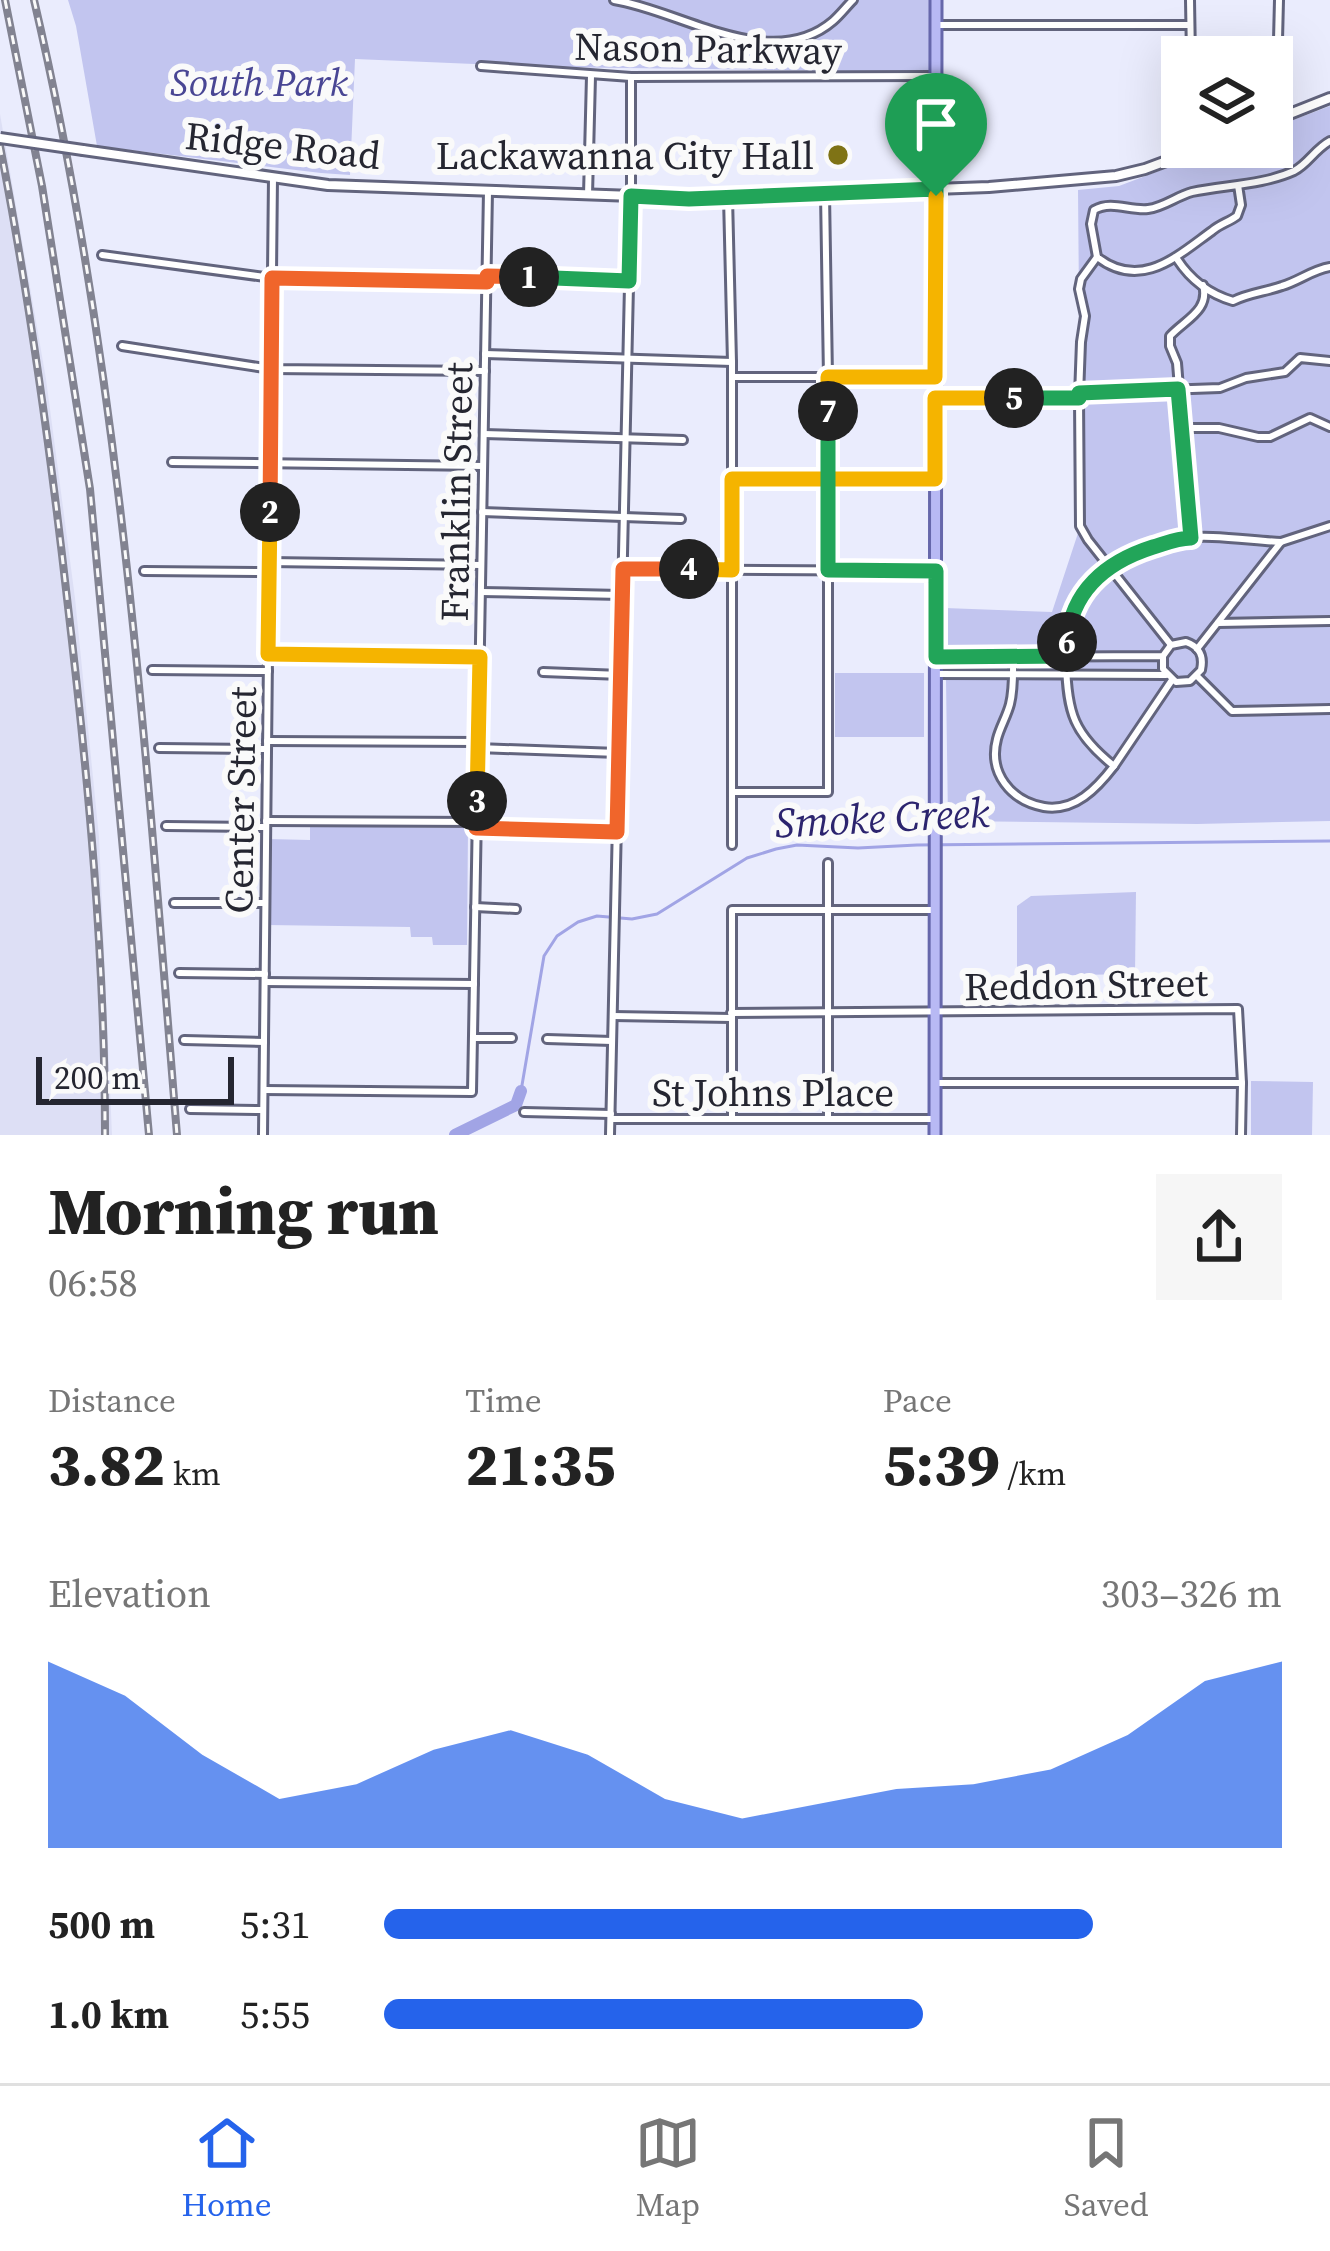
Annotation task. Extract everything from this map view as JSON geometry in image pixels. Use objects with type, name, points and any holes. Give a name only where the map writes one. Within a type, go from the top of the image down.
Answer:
[{"type":"main road","points":[[935,1135],[936,0]]},
{"type":"main road","points":[[1293,113],[1330,98]]},
{"type":"main road","name":"Ridge Road","points":[[0,138],[328,185],[631,196],[936,189],[1116,176],[1161,163]]},
{"type":"street","points":[[614,0],[719,32],[776,41],[817,32],[853,0]]},
{"type":"street","points":[[1190,0],[1190,36]]},
{"type":"street","points":[[1278,36],[1279,0]]},
{"type":"street","points":[[935,26],[1190,25]]},
{"type":"street","name":"Nason Parkway","points":[[481,66],[631,77],[935,76]]},
{"type":"street","points":[[588,195],[591,76]]},
{"type":"street","points":[[610,1135],[631,77]]},
{"type":"street","points":[[1238,185],[1241,205],[1237,216],[1176,259],[1143,271],[1097,257],[1091,224],[1100,205],[1144,210],[1184,194],[1295,170],[1330,141]]},
{"type":"street","name":"Center Street","points":[[263,1135],[273,177]]},
{"type":"street","name":"Franklin Street","points":[[264,1090],[472,1092],[488,191]]},
{"type":"street","points":[[732,792],[828,792],[825,194]]},
{"type":"street","points":[[728,197],[732,845]]},
{"type":"street","points":[[102,255],[272,278],[629,281]]},
{"type":"street","points":[[1097,257],[1079,290],[1085,316],[1078,396],[1080,526],[1172,645]]},
{"type":"street","points":[[1176,259],[1190,279],[1233,301],[1330,267]]},
{"type":"street","points":[[1191,538],[1177,363],[1170,336],[1204,304],[1203,285]]},
{"type":"street","points":[[122,346],[271,369],[485,371]]},
{"type":"street","points":[[485,354],[732,362]]},
{"type":"street","points":[[935,398],[1220,388],[1285,372],[1300,358],[1330,361]]},
{"type":"street","points":[[732,377],[935,377]]},
{"type":"street","points":[[1181,428],[1219,428],[1270,437],[1310,418],[1330,427]]},
{"type":"street","points":[[484,434],[683,440]]},
{"type":"street","points":[[172,462],[483,466]]},
{"type":"street","points":[[732,479],[935,479]]},
{"type":"street","points":[[482,512],[681,519]]},
{"type":"street","points":[[1114,766],[1089,746],[1070,711],[1066,656],[1071,614],[1089,585],[1136,552],[1182,538],[1281,542],[1330,526]]},
{"type":"street","points":[[1197,649],[1281,542]]},
{"type":"street","points":[[269,562],[482,565]]},
{"type":"street","points":[[623,569],[936,571]]},
{"type":"street","points":[[144,571],[269,572]]},
{"type":"street","points":[[481,592],[622,596]]},
{"type":"street","points":[[1217,623],[1330,622]]},
{"type":"street","points":[[936,674],[1066,674],[1184,682],[1197,676],[1203,662],[1197,649],[1186,642],[1172,645],[1163,656],[1169,678]]},
{"type":"street","points":[[268,654],[480,657]]},
{"type":"street","points":[[1012,656],[1010,705],[995,744],[995,763],[1012,794],[1047,808],[1072,804],[1100,785],[1169,678]]},
{"type":"street","points":[[936,657],[1163,656]]},
{"type":"street","points":[[152,670],[268,671]]},
{"type":"street","points":[[543,672],[620,675]]},
{"type":"street","points":[[1197,676],[1232,710],[1330,709]]},
{"type":"street","points":[[159,748],[478,745],[619,753]]},
{"type":"street","points":[[166,826],[477,825],[617,832]]},
{"type":"street","points":[[828,863],[828,1119]]},
{"type":"street","points":[[174,903],[266,903]]},
{"type":"street","points":[[475,908],[517,908]]},
{"type":"street","points":[[732,1119],[732,910],[935,910]]},
{"type":"street","points":[[179,973],[474,984]]},
{"type":"street","name":"Reddon Street","points":[[613,1016],[1238,1009],[1242,1083]]},
{"type":"street","points":[[473,1038],[512,1038]]},
{"type":"street","points":[[547,1039],[612,1040]]},
{"type":"street","points":[[184,1040],[264,1042]]},
{"type":"street","points":[[934,1083],[1242,1083],[1241,1135]]},
{"type":"street","points":[[190,1109],[263,1110]]},
{"type":"street","name":"St Johns Place","points":[[524,1112],[935,1120]]},
{"type":"shaded area","points":[[0,114],[46,379],[75,598],[99,837],[112,1135],[0,1135]]},
{"type":"green space","name":"South Park","points":[[68,0],[930,0],[929,72],[548,67],[355,59],[350,175],[321,173],[97,146]]},
{"type":"green space","points":[[1330,106],[1330,821],[948,821],[945,608],[1052,612],[1081,524],[1078,190],[1119,186],[1167,168],[1293,168],[1293,120]]},
{"type":"green space","points":[[835,673],[924,673],[924,737],[835,737]]},
{"type":"green space","points":[[310,826],[468,828],[467,945],[433,945],[432,937],[411,937],[410,927],[267,925],[268,839],[310,840]]},
{"type":"green space","points":[[1136,892],[1135,974],[1017,976],[1017,906],[1031,896]]},
{"type":"green space","points":[[1251,1081],[1313,1082],[1312,1135],[1251,1135]]},
{"type":"waterway","name":"Smoke Creek","points":[[521,1091],[544,956],[557,936],[597,916],[632,919],[657,914],[747,858],[776,849],[797,845],[1330,841]]},
{"type":"waterway","name":"Smoke Creek","points":[[455,1135],[516,1105],[521,1091]]},
{"type":"railway","points":[[5,0],[42,186],[90,489],[149,1135]]},
{"type":"railway","points":[[34,0],[89,281],[127,564],[177,1135]]},
{"type":"railway","points":[[0,146],[46,428],[82,732],[99,933],[105,1135]]},
{"type":"place","name":"Lackawanna City Hall","points":[[838,155]]},
{"type":"route","points":[[936,196],[935,377],[828,377],[828,479],[828,570],[936,571],[936,657],[1066,656],[1071,614],[1089,585],[1136,552],[1191,538],[1178,389],[1079,393],[1079,398],[935,398],[935,479],[828,479],[732,479],[732,570],[623,569],[617,832],[476,828],[480,657],[268,654],[272,278],[487,282],[487,276],[629,281],[631,196],[689,199],[936,189],[936,196]]}]
